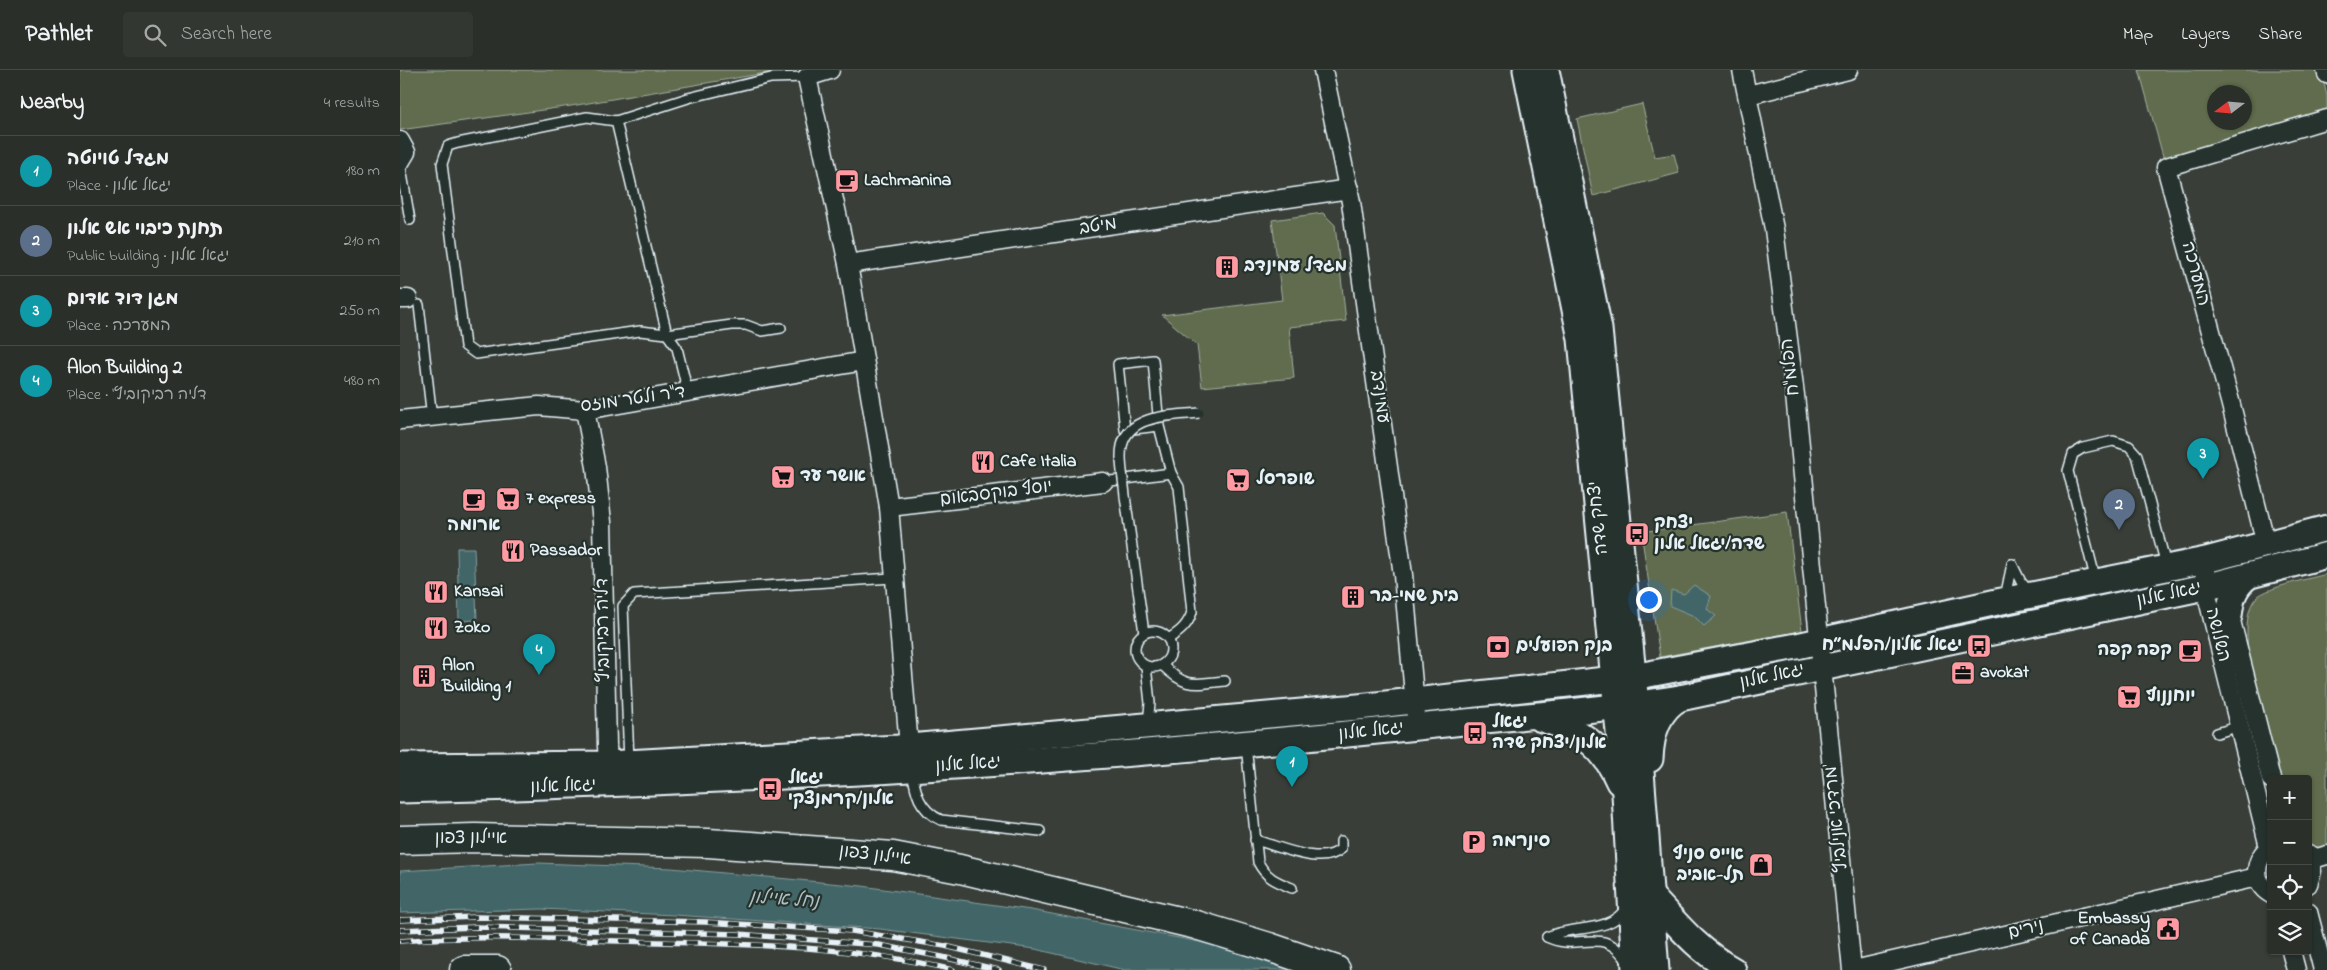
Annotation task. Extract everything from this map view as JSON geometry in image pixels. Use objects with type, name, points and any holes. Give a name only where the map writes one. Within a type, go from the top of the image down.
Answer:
[{"type":"highway","name":"איילון צפון","points":[[400,840],[475,838],[708,843],[893,856],[960,869],[1196,925],[1336,970]]},
{"type":"highway","points":[[464,970],[497,970]]},
{"type":"street","points":[[830,70],[807,77],[848,264],[889,506],[893,578],[910,758]]},
{"type":"street","name":"עמינדב","points":[[1323,70],[1349,189],[1384,433],[1418,726]]},
{"type":"street","name":"יצחק שדה","points":[[1526,70],[1581,339],[1627,706],[1646,824],[1636,970]]},
{"type":"street","name":"יצחק שדה","points":[[1546,70],[1599,329],[1624,677]]},
{"type":"street","name":"הפלמ\"ח","points":[[1742,70],[1774,229],[1795,395],[1822,666]]},
{"type":"street","points":[[1748,95],[1848,70]]},
{"type":"street","points":[[2326,70],[2327,74]]},
{"type":"street","name":"המערכה","points":[[2266,544],[2230,401],[2166,167],[2327,118]]},
{"type":"street","points":[[400,142],[406,152],[400,162]]},
{"type":"street","name":"מיטב","points":[[848,264],[1349,189]]},
{"type":"street","name":"ד\"ר ולטר מוזס","points":[[400,420],[539,406],[585,410],[864,361]]},
{"type":"street","name":"'דליה רביקוביץ","points":[[585,410],[597,476],[602,522],[620,770]]},
{"type":"street","name":"יוסף בוקסבאום","points":[[889,506],[1102,482]]},
{"type":"street","name":"יגאל אלון","points":[[910,758],[1148,727],[1416,701],[1624,677],[1819,642],[1996,602],[2206,560],[2327,528]]},
{"type":"street","name":"יגאל אלון","points":[[400,790],[620,770],[1246,744],[1627,706],[1680,698],[1822,666],[2214,585],[2327,554]]},
{"type":"street","name":"השלושה","points":[[2206,560],[2214,585],[2240,726],[2267,834]]},
{"type":"street","points":[[2229,616],[2232,595],[2236,587],[2248,576]]},
{"type":"street","name":"השלושה","points":[[2214,585],[2229,616],[2270,775]]},
{"type":"street","name":"מרדכי אנילביץ'","points":[[1822,666],[1853,970]]},
{"type":"street","points":[[1646,824],[1650,752],[1656,725],[1664,709],[1680,698]]},
{"type":"street","name":"יצחק שדה","points":[[1627,706],[1625,794],[1641,896],[1656,970]]},
{"type":"street","points":[[1532,716],[1570,730],[1596,746],[1612,766],[1625,794]]},
{"type":"street","name":"יגאל אלון","points":[[400,766],[620,770]]},
{"type":"street","points":[[2267,850],[2258,860],[2257,877],[2261,886],[2267,891]]},
{"type":"street","points":[[2312,857],[2317,858],[2327,855]]},
{"type":"street","points":[[2312,880],[2327,867]]},
{"type":"street","name":"נירים","points":[[1853,970],[2257,877]]},
{"type":"street","points":[[1641,896],[1694,944],[1717,962],[1733,970]]},
{"type":"street","points":[[2312,927],[2323,970]]},
{"type":"street","points":[[2292,955],[2296,970]]},
{"type":"lane","points":[[781,328],[762,331],[746,325],[732,325],[667,334],[640,331],[476,354],[465,346],[442,164],[448,146],[587,117],[616,120],[688,98],[772,78],[807,77]]},
{"type":"lane","points":[[616,120],[667,334],[677,348],[688,393]]},
{"type":"lane","points":[[400,162],[410,220]]},
{"type":"lane","points":[[409,301],[432,418]]},
{"type":"lane","points":[[1159,426],[1125,430],[1118,364],[1153,360],[1159,426],[1171,473],[1179,487],[1192,612],[1189,621],[1183,629],[1168,639]]},
{"type":"lane","points":[[1144,633],[1120,456],[1127,434],[1142,421],[1199,413]]},
{"type":"lane","points":[[2096,583],[2068,471],[2073,454],[2083,448],[2113,441],[2129,446],[2137,455],[2166,568]]},
{"type":"lane","points":[[1102,482],[1171,473]]},
{"type":"lane","points":[[1996,602],[2007,588],[2012,564],[2021,582],[2033,596]]},
{"type":"lane","points":[[620,770],[623,606],[634,594],[893,578]]},
{"type":"lane","points":[[1149,631],[1160,632],[1168,639],[1171,650],[1170,656],[1162,665],[1151,668],[1137,658],[1135,653],[1136,642],[1144,633],[1149,631]]},
{"type":"lane","points":[[1162,665],[1177,679],[1191,684],[1225,681]]},
{"type":"lane","points":[[1146,666],[1150,703],[1148,727]]},
{"type":"lane","points":[[2216,733],[2240,726]]},
{"type":"lane","points":[[1246,744],[1258,862],[1263,872],[1271,879],[1292,888]]},
{"type":"lane","points":[[910,758],[914,788],[923,808],[930,815],[941,820],[1040,831]]},
{"type":"lane","points":[[1255,840],[1318,858],[1336,853],[1341,849],[1341,841]]},
{"type":"lane","points":[[1631,970],[1624,955],[1607,941],[1558,942],[1547,936],[1557,932],[1605,924],[1623,913],[1641,896]]},
{"type":"green space","points":[[400,70],[777,71],[571,106],[400,130]]},
{"type":"green space","points":[[2139,70],[2321,70],[2327,96],[2327,119],[2166,167]]},
{"type":"green space","points":[[1642,104],[1655,157],[1674,154],[1679,173],[1593,196],[1577,119]]},
{"type":"green space","points":[[1323,213],[1335,225],[1346,321],[1289,327],[1294,378],[1202,387],[1197,345],[1162,315],[1282,300],[1272,220]]},
{"type":"green space","points":[[1787,512],[1802,631],[1660,657],[1641,532]]},
{"type":"green space","points":[[2327,574],[2327,846],[2321,848],[2312,846],[2312,775],[2279,775],[2254,685],[2247,632],[2249,611],[2257,597],[2280,586]]},
{"type":"water","points":[[457,548],[474,548],[477,620],[459,621]]},
{"type":"water","points":[[1694,585],[1711,596],[1707,609],[1716,616],[1704,626],[1694,616],[1670,606],[1671,590],[1684,594]]},
{"type":"water","name":"נחל איילון","points":[[538,863],[671,868],[862,886],[1031,910],[1200,942],[1296,970],[1125,970],[1035,949],[880,929],[674,915],[541,909],[400,913],[400,871]]},
{"type":"railway","points":[[400,920],[476,917],[705,922],[852,931],[945,946],[1044,970]]},
{"type":"railway","points":[[400,930],[476,927],[738,934],[879,945],[999,970]]},
{"type":"railway","points":[[400,941],[512,938],[789,947],[872,955],[913,961],[953,970]]},
{"type":"place","name":"Lachmanina","points":[[847,181]]},
{"type":"place","name":"מגדל עמינדב","points":[[1227,267]]},
{"type":"place","name":"Cafe Italia","points":[[983,462]]},
{"type":"place","name":"אושר עד","points":[[783,477]]},
{"type":"place","name":"מגן דוד אדום","points":[[2203,479]]},
{"type":"place","name":"שופרסל","points":[[1238,480]]},
{"type":"place","name":"7 express","points":[[508,499]]},
{"type":"place","name":"ארומה","points":[[474,500]]},
{"type":"place","name":"תחנת כיבוי אש אלון","points":[[2119,530]]},
{"type":"place","name":"יצחק שדה/יגאל אלון","points":[[1637,534]]},
{"type":"place","name":"Passador","points":[[513,551]]},
{"type":"place","name":"Kansai","points":[[436,592]]},
{"type":"place","name":"בית שמי-בר","points":[[1353,597]]},
{"type":"place","name":"Zoko","points":[[436,628]]},
{"type":"place","name":"יגאל אלון/הפלמ״ח","points":[[1979,646]]},
{"type":"place","name":"בנק הפועלים","points":[[1498,647]]},
{"type":"place","name":"קפה קפה","points":[[2190,651]]},
{"type":"place","name":"avokat","points":[[1963,673]]},
{"type":"place","name":"Alon Building 2","points":[[539,675]]},
{"type":"place","name":"Alon Building 1","points":[[424,676]]},
{"type":"place","name":"יוחננוף","points":[[2129,697]]},
{"type":"place","name":"יגאל אלון/יצחק שדה","points":[[1475,733]]},
{"type":"place","name":"מגדל טויוטה","points":[[1292,787]]},
{"type":"place","name":"יגאל אלון/קרמנצקי","points":[[770,789]]},
{"type":"place","name":"סינרמה","points":[[1474,842]]},
{"type":"place","name":"אייס סניף תל-אביב","points":[[1761,865]]},
{"type":"place","name":"Embassy of Canada","points":[[2168,929]]}]
